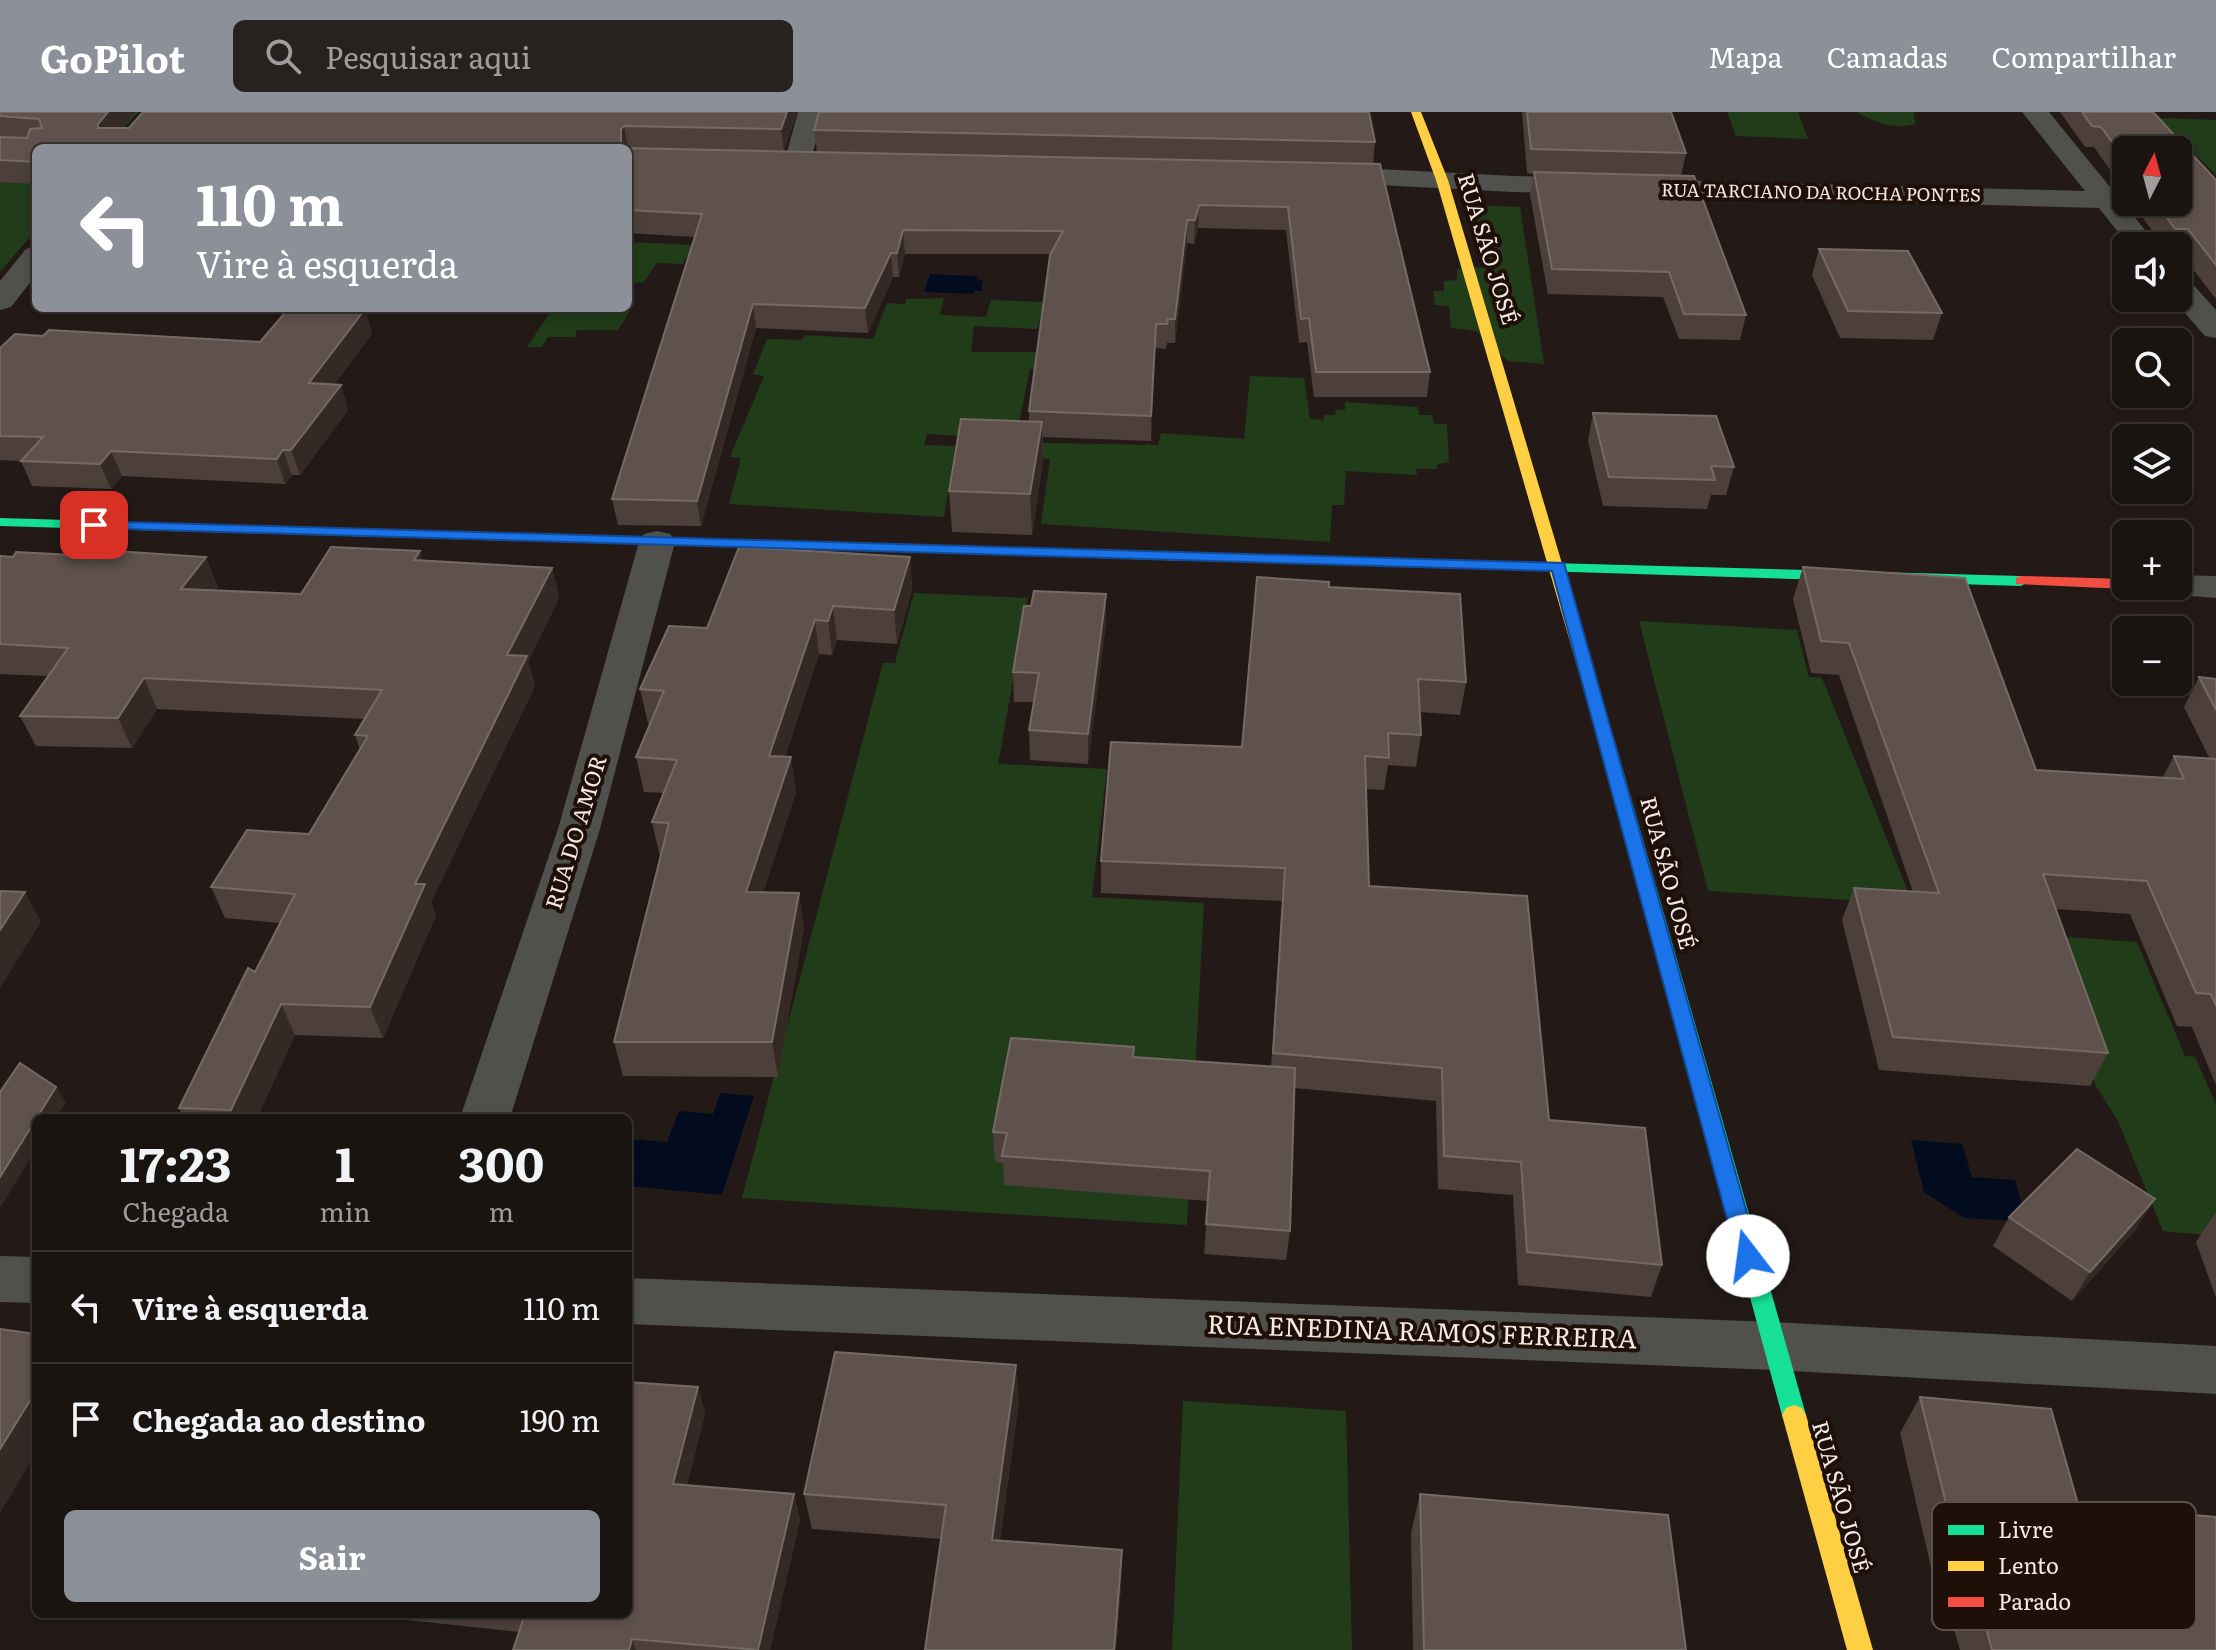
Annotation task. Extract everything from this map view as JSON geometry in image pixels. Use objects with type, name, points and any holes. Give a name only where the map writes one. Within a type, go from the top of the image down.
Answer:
[{"type":"street","points":[[797,163],[811,112]]},
{"type":"street","name":"RUA SÃO JOSÉ","points":[[1416,112],[1442,180],[1558,567],[1860,1650]]},
{"type":"street","points":[[2035,112],[2132,232]]},
{"type":"street","points":[[767,163],[829,164]]},
{"type":"street","name":"RUA TARCIANO DA ROCHA PONTES","points":[[1292,174],[1513,184],[2103,200]]},
{"type":"street","points":[[0,301],[32,260]]},
{"type":"street","points":[[2192,302],[2216,329]]},
{"type":"street","points":[[0,522],[2112,584]]},
{"type":"street","name":"RUA DO AMOR","points":[[486,1114],[579,829],[657,542]]},
{"type":"street","points":[[2192,586],[2216,587]]},
{"type":"street","points":[[0,1279],[32,1280]]},
{"type":"street","name":"RUA ENEDINA RAMOS FERREIRA","points":[[632,1301],[1773,1346],[2216,1370]]},
{"type":"green space","points":[[0,112],[139,112],[108,144],[32,144],[32,235],[0,272]]},
{"type":"green space","points":[[1727,112],[1798,112],[1808,139],[1736,136]]},
{"type":"green space","points":[[1857,112],[1914,112],[1915,124],[1884,124]]},
{"type":"green space","points":[[2159,118],[2216,120],[2216,175],[2192,151],[2192,136],[2177,136]]},
{"type":"green space","points":[[1472,205],[1520,207],[1544,364],[1508,361],[1476,331],[1451,328],[1449,306],[1435,305],[1433,291],[1444,291],[1444,281],[1457,280],[1457,269],[1491,266]]},
{"type":"green space","points":[[632,242],[695,245],[682,264],[657,263],[643,283],[632,282]]},
{"type":"green space","points":[[944,298],[940,315],[986,317],[991,300],[1045,302],[1037,329],[974,326],[971,352],[1040,352],[1041,369],[1030,369],[1018,427],[997,438],[927,434],[924,445],[955,446],[944,517],[729,504],[741,458],[730,457],[764,376],[753,374],[767,339],[801,340],[806,335],[873,339],[887,303],[905,304],[906,299]]},
{"type":"green space","points":[[550,312],[629,312],[618,330],[577,330],[575,337],[548,337],[542,347],[527,347]]},
{"type":"green space","points":[[1250,376],[1304,378],[1310,419],[1323,420],[1325,415],[1335,415],[1336,410],[1345,410],[1345,402],[1418,407],[1419,415],[1432,415],[1434,424],[1447,424],[1449,462],[1437,464],[1437,469],[1416,469],[1417,475],[1346,471],[1344,505],[1332,505],[1330,542],[1041,524],[1050,459],[1039,458],[1043,443],[1158,445],[1161,433],[1244,439]]},
{"type":"green space","points":[[914,593],[1028,598],[998,764],[1107,769],[1092,897],[1204,903],[1187,1225],[742,1198],[883,663],[895,663]]},
{"type":"green space","points":[[1639,621],[1797,630],[1809,677],[1822,678],[1913,904],[1708,891]]},
{"type":"green space","points":[[2039,935],[2137,942],[2185,1056],[2195,1057],[2216,1104],[2216,1236],[2163,1231],[2118,1121],[2096,1086]]},
{"type":"green space","points":[[1183,1401],[1346,1411],[1352,1650],[1172,1650]]},
{"type":"water","points":[[930,274],[977,276],[977,279],[983,280],[981,291],[973,291],[973,294],[924,292]]},
{"type":"water","points":[[720,1093],[754,1096],[722,1195],[632,1186],[632,1139],[667,1142],[679,1111],[713,1114]]},
{"type":"water","points":[[1911,1140],[1962,1144],[1972,1177],[2015,1180],[2024,1212],[2015,1221],[1964,1218],[1924,1192]]},
{"type":"building","points":[[0,112],[108,112],[98,128],[129,128],[143,112],[787,112],[781,129],[624,126],[621,129],[621,144],[32,144],[32,162],[0,160],[0,137],[27,138],[30,129],[42,128],[39,119],[0,116]]},
{"type":"building","points":[[819,112],[1369,112],[1375,142],[814,130]]},
{"type":"building","points":[[1527,112],[1671,112],[1686,153],[1531,149]]},
{"type":"building","points":[[2082,112],[2153,112],[2175,136],[2112,136],[2112,142],[2101,127],[2092,126]]},
{"type":"building","points":[[632,148],[1380,164],[1430,372],[1316,372],[1309,318],[1301,319],[1288,207],[1199,205],[1195,220],[1187,220],[1175,319],[1168,319],[1167,324],[1156,324],[1151,416],[1029,411],[1050,255],[1063,231],[903,230],[897,253],[891,253],[865,308],[753,304],[697,501],[612,499],[702,214],[632,210]]},
{"type":"building","points":[[2192,154],[2216,180],[2216,265],[2192,232],[2175,229],[2166,216],[2192,216]]},
{"type":"building","points":[[1534,172],[1694,176],[1746,315],[1684,314],[1669,272],[1552,269]]},
{"type":"building","points":[[1819,249],[1908,251],[1942,313],[1848,311]]},
{"type":"building","points":[[286,312],[363,312],[309,383],[341,385],[291,450],[283,450],[277,459],[111,451],[100,464],[21,461],[43,437],[0,436],[0,348],[15,334],[43,336],[49,330],[260,342]]},
{"type":"building","points":[[1593,413],[1716,416],[1734,467],[1711,466],[1715,480],[1609,477]]},
{"type":"building","points":[[961,419],[1042,422],[1030,494],[949,491]]},
{"type":"building","points":[[331,547],[420,551],[414,560],[552,568],[507,655],[527,656],[415,884],[425,884],[370,1007],[281,1004],[231,1110],[179,1108],[248,968],[255,972],[295,894],[211,887],[247,830],[309,834],[368,736],[355,735],[382,690],[144,678],[118,718],[20,716],[68,648],[0,644],[0,556],[13,557],[16,552],[111,557],[115,551],[206,557],[181,589],[301,594]]},
{"type":"building","points":[[739,547],[910,557],[894,610],[833,606],[828,621],[815,620],[769,756],[791,757],[746,892],[799,893],[772,1042],[614,1042],[669,823],[652,822],[677,760],[636,757],[664,691],[640,689],[669,626],[707,628]]},
{"type":"building","points":[[1803,567],[1965,578],[2036,770],[2184,779],[2174,756],[2216,759],[2216,1006],[2211,994],[2196,993],[2147,881],[2043,874],[2108,1053],[1893,1037],[1854,888],[1939,893],[1849,643],[1821,641]]},
{"type":"building","points":[[1257,577],[1329,582],[1329,587],[1460,594],[1466,682],[1418,679],[1421,735],[1388,733],[1389,758],[1365,756],[1369,886],[1527,896],[1549,1120],[1645,1128],[1662,1265],[1527,1252],[1521,1162],[1444,1156],[1442,1068],[1273,1053],[1285,868],[1101,861],[1111,742],[1242,747]]},
{"type":"building","points":[[1034,591],[1106,594],[1088,734],[1029,730],[1039,673],[1013,672],[1024,606],[1031,606]]},
{"type":"building","points":[[2199,677],[2216,679],[2216,710]]},
{"type":"building","points":[[0,891],[25,892],[0,930]]},
{"type":"building","points":[[1011,1038],[1134,1047],[1133,1057],[1295,1068],[1290,1231],[1206,1224],[1210,1171],[1002,1156],[1007,1133],[993,1132]]},
{"type":"building","points":[[20,1063],[56,1087],[39,1114],[32,1114],[32,1126],[0,1177],[0,1092]]},
{"type":"building","points":[[2077,1149],[2155,1199],[2090,1272],[2009,1217]]},
{"type":"building","points":[[0,1329],[32,1333],[32,1397],[0,1449]]},
{"type":"building","points":[[835,1352],[1016,1365],[992,1540],[1122,1550],[1114,1650],[925,1650],[946,1505],[804,1494]]},
{"type":"building","points":[[632,1382],[698,1387],[673,1484],[794,1494],[758,1650],[632,1639],[629,1650],[513,1650],[524,1618],[632,1618]]},
{"type":"building","points":[[1920,1397],[2051,1409],[2077,1502],[1946,1502]]},
{"type":"building","points":[[1420,1494],[1668,1515],[1686,1650],[1424,1650]]},
{"type":"building","points":[[2196,1515],[2216,1517],[2216,1650],[1992,1650],[1987,1630],[2196,1630]]},
{"type":"traffic: fast","points":[[0,522],[517,537]]},
{"type":"traffic: fast","points":[[1195,557],[2021,581]]},
{"type":"traffic: fast","points":[[1610,752],[1794,1415]]},
{"type":"traffic: slow","points":[[1416,112],[1442,180],[1610,752]]},
{"type":"traffic: slow","points":[[517,537],[1195,557]]},
{"type":"traffic: slow","points":[[1794,1415],[1860,1650]]},
{"type":"traffic: jam","points":[[2021,581],[2112,584]]},
{"type":"route","points":[[94,525],[1558,567],[1748,1256]]}]
